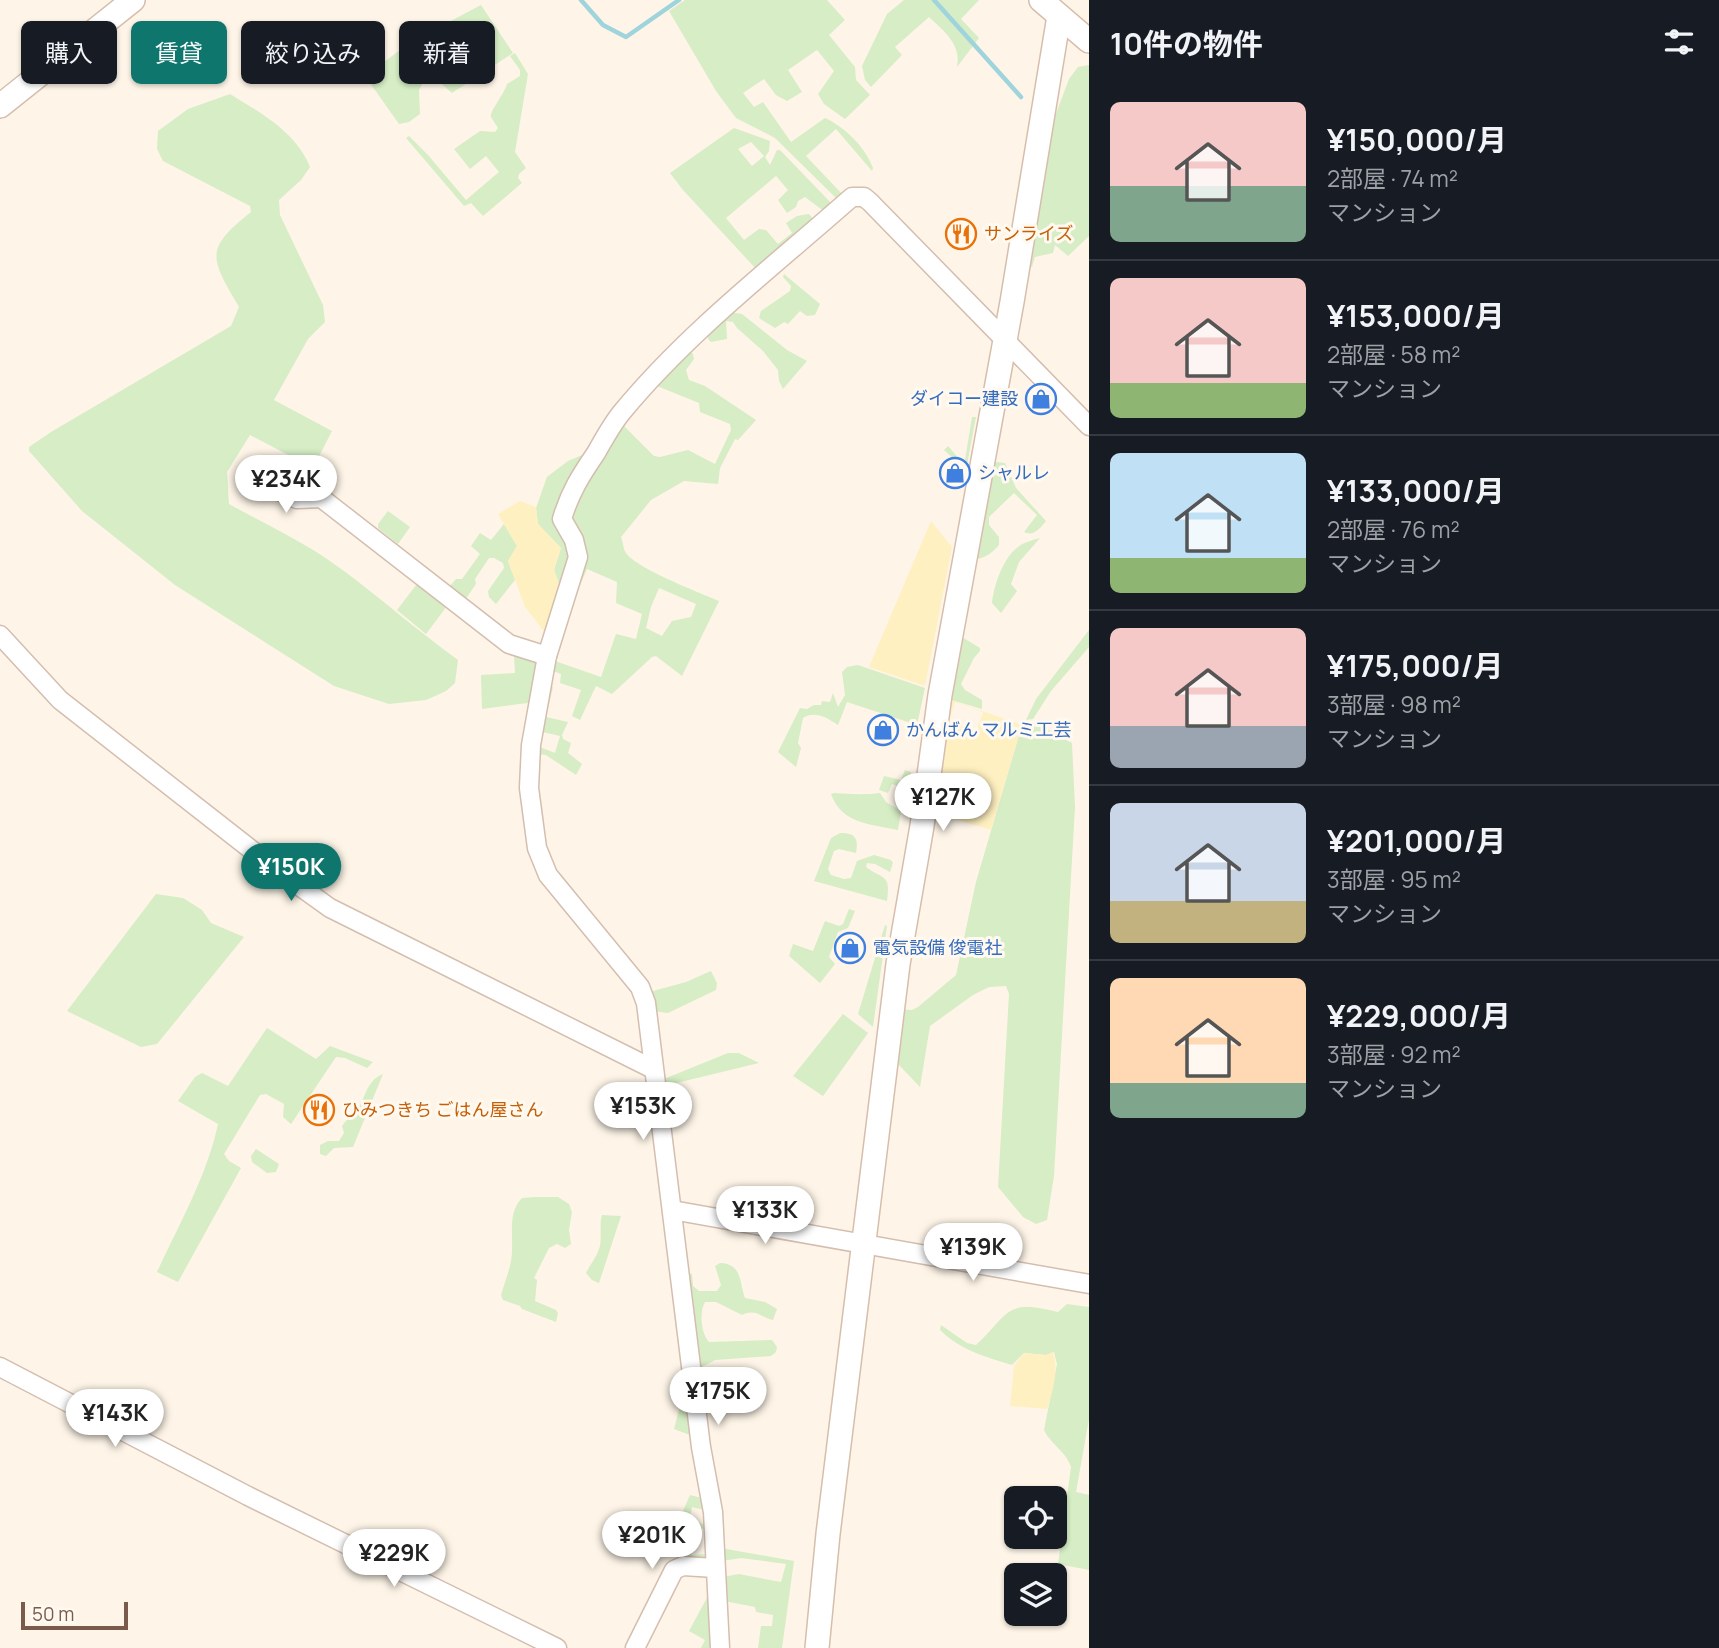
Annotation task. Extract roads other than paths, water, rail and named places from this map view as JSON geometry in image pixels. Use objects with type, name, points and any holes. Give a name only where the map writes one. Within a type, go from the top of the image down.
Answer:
[{"type":"street","points":[[0,106],[133,0]]},
{"type":"street","points":[[1041,0],[1061,8],[1089,41]]},
{"type":"street","points":[[817,1648],[829,1520],[898,964],[922,827],[940,695],[1005,339],[1061,8]]},
{"type":"street","points":[[720,1648],[713,1512],[701,1447],[646,1003],[639,987],[548,875],[537,848],[531,809],[529,764],[547,656],[578,557],[574,540],[562,519],[569,495],[621,414],[690,341],[852,197],[864,197],[870,202],[1089,426]]},
{"type":"street","points":[[261,482],[297,499],[316,494],[509,644],[547,656]]},
{"type":"street","points":[[0,635],[60,700],[281,873],[330,908],[653,1069]]},
{"type":"street","points":[[672,1210],[1089,1283]]},
{"type":"street","points":[[0,1367],[248,1496],[557,1648]]},
{"type":"street","points":[[635,1648],[674,1570],[683,1566],[715,1567]]},
{"type":"waterway","points":[[581,0],[603,25],[626,37],[679,0]]},
{"type":"waterway","points":[[934,0],[1021,97]]},
{"type":"place","name":"サンライズ","points":[[961,234]]},
{"type":"place","name":"ダイコー建設","points":[[1041,399]]},
{"type":"place","name":"シャルレ","points":[[955,473]]},
{"type":"place","name":"かんばん マルミ工芸","points":[[883,730]]},
{"type":"place","name":"電気設備 俊電社","points":[[850,948]]},
{"type":"place","name":"ひみつきち ごはん屋さん","points":[[319,1110]]}]
